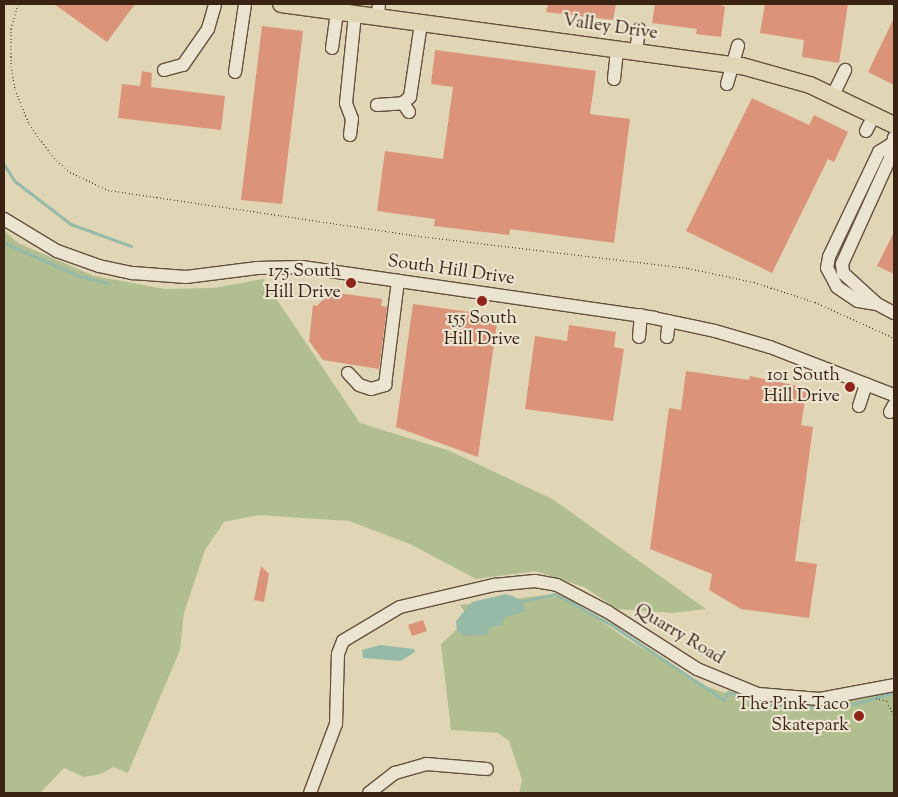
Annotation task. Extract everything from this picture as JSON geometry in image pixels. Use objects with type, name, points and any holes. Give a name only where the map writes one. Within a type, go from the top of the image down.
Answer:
[{"type":"main road","name":"Valley Drive","points":[[281,4],[378,10],[421,22],[734,65],[785,77],[834,95],[894,125]]},
{"type":"street","points":[[164,70],[183,65],[208,29],[215,4]]},
{"type":"street","points":[[235,72],[245,4]]},
{"type":"street","points":[[332,48],[344,9]]},
{"type":"street","points":[[344,9],[353,53],[346,103],[352,119],[350,135]]},
{"type":"street","points":[[377,105],[406,107],[412,89],[421,22]]},
{"type":"street","points":[[636,51],[639,29]]},
{"type":"street","points":[[727,84],[738,46]]},
{"type":"street","points":[[614,79],[617,49]]},
{"type":"street","points":[[834,95],[845,70]]},
{"type":"street","points":[[866,131],[874,115]]},
{"type":"street","points":[[892,141],[890,158],[842,264],[843,274],[877,304],[894,313]]},
{"type":"street","name":"South Hill Drive","points":[[4,219],[57,251],[99,266],[133,273],[186,277],[257,268],[292,267],[641,315],[761,344],[894,395]]},
{"type":"street","points":[[348,373],[359,385],[372,389],[385,386],[398,281]]},
{"type":"street","points":[[638,337],[641,315]]},
{"type":"street","points":[[667,337],[669,321]]},
{"type":"street","points":[[859,406],[866,384]]},
{"type":"street","name":"Quarry Road","points":[[310,793],[336,724],[338,654],[343,641],[400,608],[511,582],[546,582],[565,588],[608,612],[697,669],[743,690],[805,700],[872,691],[894,685]]},
{"type":"street","points":[[368,793],[390,776],[417,766],[445,764],[487,769]]},
{"type":"path","points":[[18,4],[9,45],[15,89],[23,112],[54,158],[70,172],[108,190],[411,235],[688,268],[754,282],[815,302],[894,338]]},
{"type":"path","points":[[872,691],[877,700],[887,702],[894,716]]},
{"type":"shaded area","points":[[4,230],[18,243],[94,276],[165,289],[214,288],[263,279],[360,423],[450,451],[554,500],[706,609],[673,613],[617,609],[584,587],[535,571],[476,579],[410,544],[349,521],[259,515],[224,522],[205,550],[184,613],[180,650],[128,773],[113,767],[101,774],[84,777],[64,768],[40,793],[4,793]]},
{"type":"shaded area","points":[[506,594],[515,597],[525,606],[525,611],[504,618],[502,625],[491,627],[486,635],[464,636],[457,630],[456,621],[472,602]]},
{"type":"shaded area","points":[[546,595],[570,599],[625,638],[708,687],[747,700],[779,705],[825,705],[894,692],[894,793],[519,793],[522,780],[509,741],[498,733],[451,730],[441,644],[469,618],[460,605]]},
{"type":"shaded area","points":[[380,645],[414,649],[415,652],[401,661],[363,658],[362,650]]},
{"type":"building","points":[[54,4],[135,4],[107,42]]},
{"type":"building","points":[[548,4],[616,4],[613,20],[546,12]]},
{"type":"building","points":[[655,4],[719,4],[725,7],[721,37],[696,34],[697,29],[652,23]]},
{"type":"building","points":[[765,4],[848,4],[839,63],[802,57],[804,40],[760,33]]},
{"type":"building","points":[[894,18],[894,85],[868,72]]},
{"type":"building","points":[[262,26],[303,31],[282,204],[241,200]]},
{"type":"building","points":[[435,50],[596,71],[590,114],[630,119],[614,243],[510,229],[509,235],[434,226],[435,219],[377,211],[385,151],[443,159],[453,87],[431,84]]},
{"type":"building","points":[[142,71],[152,73],[151,87],[225,96],[221,130],[118,118],[122,84],[140,86]]},
{"type":"building","points":[[752,98],[809,125],[814,115],[848,132],[834,162],[828,159],[772,273],[686,231]]},
{"type":"building","points":[[894,232],[894,274],[877,266]]},
{"type":"building","points":[[330,292],[382,299],[381,306],[387,307],[379,369],[323,360],[309,341],[313,305],[317,306]]},
{"type":"building","points":[[413,304],[498,316],[478,457],[396,427]]},
{"type":"building","points":[[569,325],[616,332],[614,347],[624,349],[613,421],[525,409],[535,336],[567,341]]},
{"type":"building","points":[[686,371],[749,380],[750,376],[807,388],[801,425],[813,427],[795,561],[817,564],[809,618],[741,609],[709,590],[712,574],[650,549],[669,408],[681,410]]},
{"type":"building","points":[[261,566],[269,574],[264,602],[254,600]]},
{"type":"building","points":[[423,620],[427,631],[412,636],[408,625]]},
{"type":"waterway","points":[[4,164],[15,181],[71,224],[131,246]]},
{"type":"waterway","points":[[4,243],[80,276],[108,283]]},
{"type":"waterway","points":[[518,602],[555,594],[612,625],[724,700],[728,692],[772,705],[824,708],[845,706],[894,693]]},
{"type":"place","name":"175 South Hill Drive","points":[[351,283]]},
{"type":"place","name":"155 South Hill Drive","points":[[482,301]]},
{"type":"place","name":"101 South Hill Drive","points":[[850,387]]},
{"type":"place","name":"The Pink Taco Skatepark","points":[[859,716]]}]
